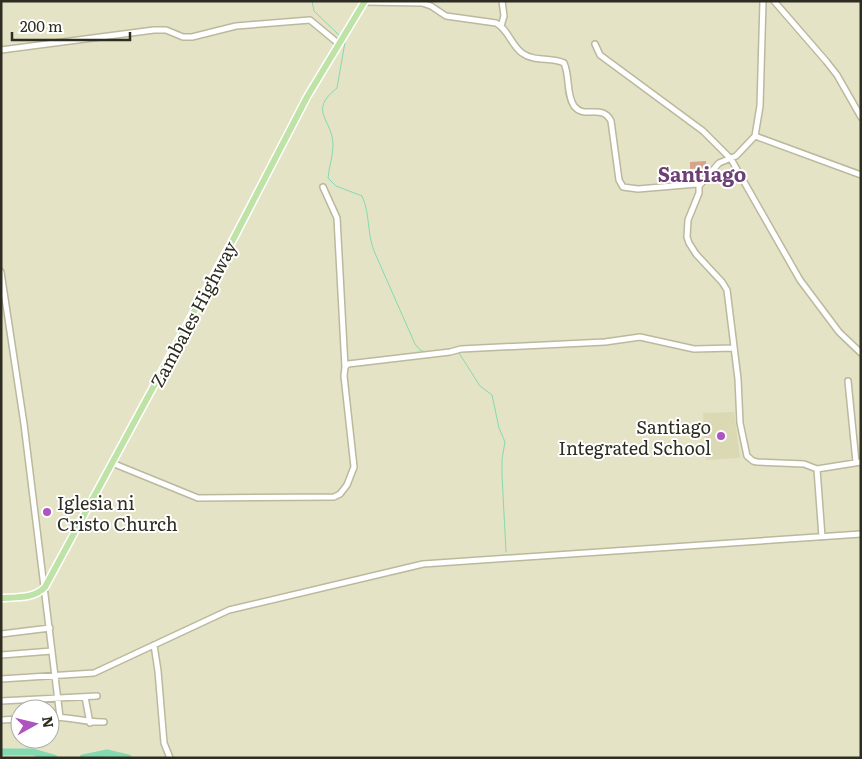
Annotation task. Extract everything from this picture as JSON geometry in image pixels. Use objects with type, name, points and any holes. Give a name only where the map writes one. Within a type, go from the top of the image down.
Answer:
[{"type":"main road","name":"Zambales Highway","points":[[45,587],[235,236],[307,97],[365,2]]},
{"type":"main road","points":[[1,598],[37,594],[45,587]]},
{"type":"street","points":[[501,26],[504,16],[502,1]]},
{"type":"street","points":[[763,1],[760,106],[755,136],[742,151],[731,159],[719,163],[699,186],[699,193],[688,220],[687,237],[691,248],[727,290],[740,422],[747,456],[757,462],[804,464],[816,469],[858,462],[848,381]]},
{"type":"street","points":[[774,1],[832,68],[861,116]]},
{"type":"street","points":[[365,2],[422,3],[431,6],[446,16],[496,23],[501,26],[522,53],[528,56],[564,63],[572,102],[578,110],[603,112],[608,115],[611,121],[619,180],[623,186],[633,189],[694,183],[699,186]]},
{"type":"street","points":[[1,50],[154,30],[166,30],[183,37],[192,37],[236,26],[310,20],[341,41]]},
{"type":"street","points":[[595,44],[600,55],[703,132],[731,159],[800,280],[839,332],[861,353]]},
{"type":"street","points":[[755,136],[861,175]]},
{"type":"street","points":[[112,463],[198,498],[338,496],[347,485],[354,467],[344,376],[337,218],[323,187]]},
{"type":"street","points":[[1,272],[25,433],[58,698]]},
{"type":"street","points":[[345,367],[348,364],[455,351],[605,342],[640,337],[694,349],[734,348]]},
{"type":"street","points":[[816,469],[822,537]]},
{"type":"street","points":[[1,679],[94,673],[229,610],[423,564],[861,534]]},
{"type":"street","points":[[1,634],[50,628]]},
{"type":"street","points":[[154,645],[164,744],[170,758]]},
{"type":"street","points":[[1,655],[52,650]]},
{"type":"street","points":[[1,701],[96,696]]},
{"type":"street","points":[[85,697],[90,723]]},
{"type":"street","points":[[60,717],[90,723],[104,722]]},
{"type":"shaded area","points":[[706,161],[706,168],[690,169],[690,162]]},
{"type":"shaded area","name":"Santiago Integrated School","points":[[734,412],[740,458],[706,460],[703,413]]},
{"type":"waterway","points":[[312,1],[314,11],[341,37]]},
{"type":"waterway","points":[[344,40],[337,88],[328,96],[323,110],[332,136],[333,145],[328,178],[336,186],[362,196],[374,251],[415,344],[420,350],[428,353]]},
{"type":"waterway","points":[[459,353],[480,386],[492,395],[499,428],[505,442],[502,475],[506,552]]},
{"type":"waterway","points":[[1,752],[33,752],[54,758]]},
{"type":"waterway","points":[[83,758],[107,753],[128,758]]},
{"type":"place","name":"Santiago Integrated School","points":[[721,436]]},
{"type":"place","name":"Iglesia ni Cristo Church","points":[[47,512]]},
{"type":"district","name":"Santiago","points":[[702,173]]}]
